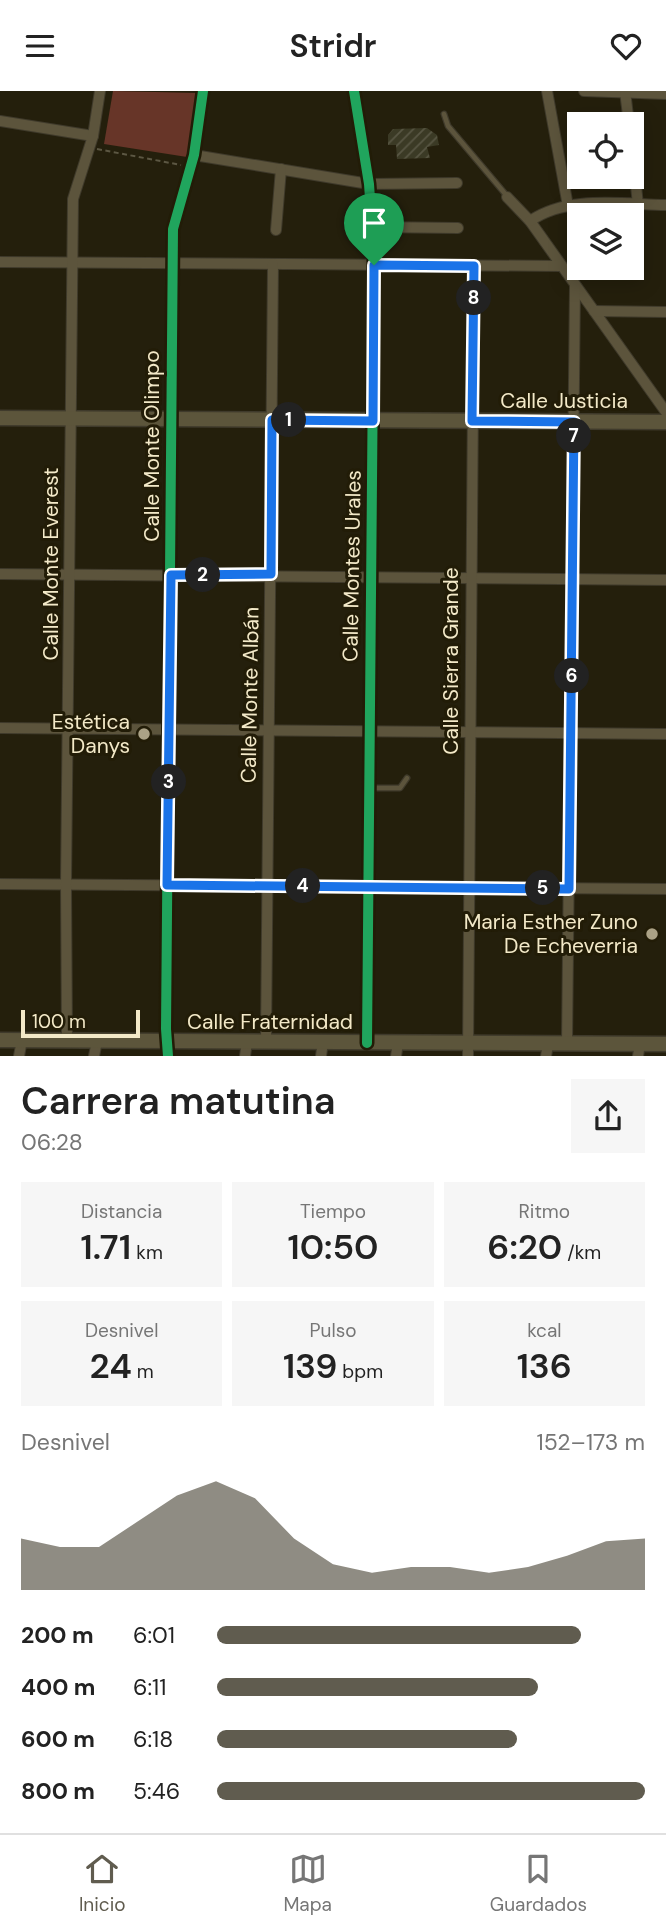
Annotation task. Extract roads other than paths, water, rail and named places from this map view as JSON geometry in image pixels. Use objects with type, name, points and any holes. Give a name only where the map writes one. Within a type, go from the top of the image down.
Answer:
[{"type":"street","name":"Calle Monte Everest","points":[[67,1041],[66,885],[73,199],[93,136],[100,91]]},
{"type":"street","name":"Calle Monte Olimpo","points":[[167,1049],[173,229],[194,155],[203,91]]},
{"type":"street","name":"Calle Montes Urales","points":[[354,91],[369,184],[374,265],[368,1043]]},
{"type":"street","points":[[547,91],[567,203]]},
{"type":"street","points":[[584,91],[666,94]]},
{"type":"street","points":[[625,92],[628,112]]},
{"type":"street","points":[[0,121],[93,136]]},
{"type":"street","points":[[194,155],[369,184],[457,183]]},
{"type":"street","points":[[276,230],[281,169]]},
{"type":"street","points":[[507,197],[530,221],[666,412]]},
{"type":"street","points":[[644,205],[666,205]]},
{"type":"street","points":[[530,221],[552,208],[567,206]]},
{"type":"street","points":[[372,227],[458,228]]},
{"type":"street","points":[[0,261],[561,266]]},
{"type":"street","name":"Calle Monte Albán","points":[[267,1042],[273,264]]},
{"type":"street","name":"Calle Sierra Grande","points":[[469,1050],[474,266]]},
{"type":"street","points":[[567,1045],[575,285]]},
{"type":"street","points":[[594,311],[666,312]]},
{"type":"street","name":"Calle Justicia","points":[[0,418],[666,422]]},
{"type":"street","points":[[0,574],[271,574],[666,580]]},
{"type":"street","points":[[0,728],[666,734]]},
{"type":"street","points":[[0,884],[666,890]]},
{"type":"street","name":"Calle Fraternidad","points":[[0,1040],[97,1041],[167,1049],[246,1049],[267,1042],[322,1049],[368,1043],[397,1050],[547,1050],[567,1045],[639,1050],[666,1044]]},
{"type":"street","points":[[19,1056],[22,1040]]},
{"type":"street","points":[[94,1056],[97,1041]]},
{"type":"lane","points":[[444,114],[448,126],[507,197]]},
{"type":"lane","points":[[370,788],[400,788],[407,778]]},
{"type":"place","name":"Estética Danys","points":[[144,734]]},
{"type":"place","name":"Maria Esther Zuno De Echeverria","points":[[652,934]]}]
